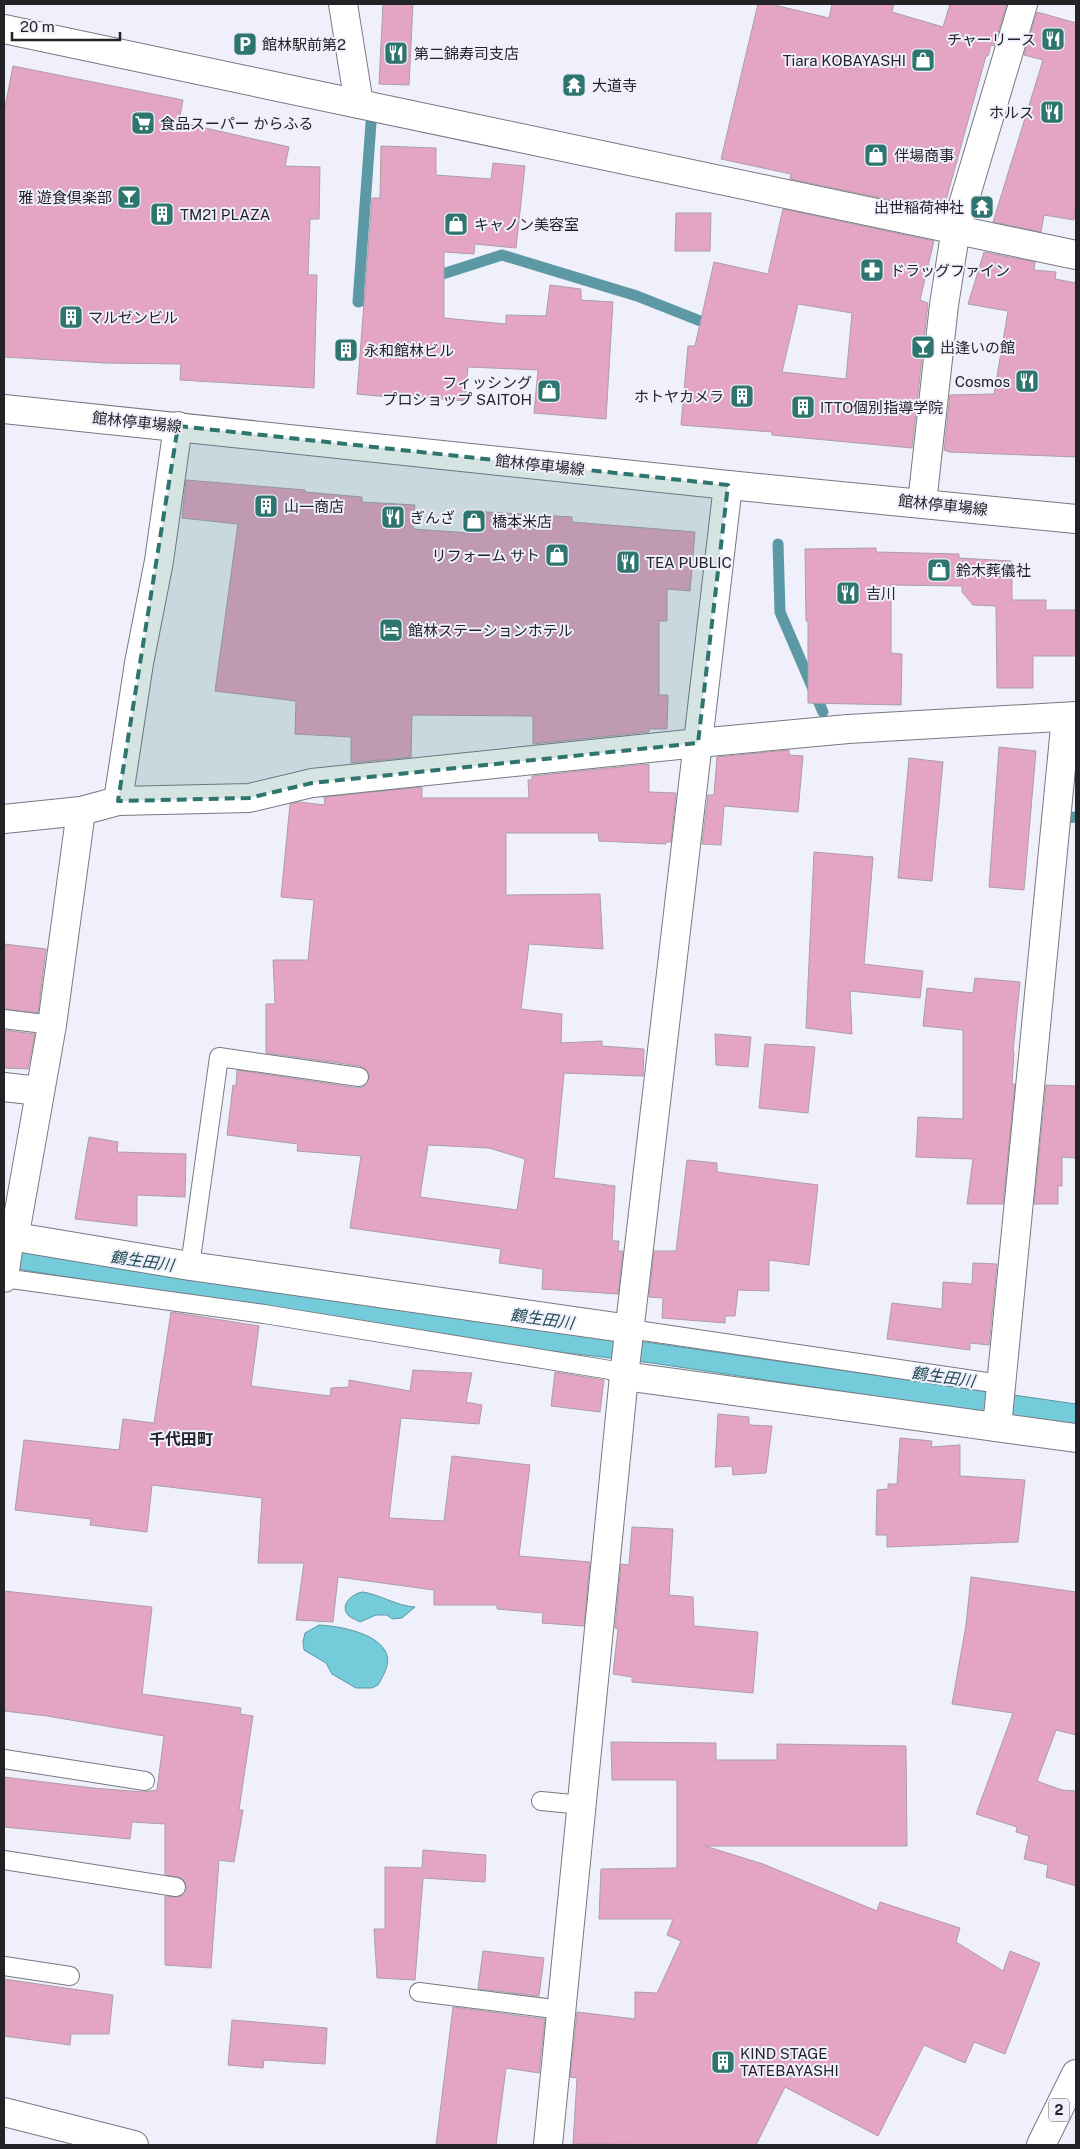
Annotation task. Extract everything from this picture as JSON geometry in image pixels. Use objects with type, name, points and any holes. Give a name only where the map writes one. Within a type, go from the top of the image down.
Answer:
[{"type":"street","points":[[343,4],[359,104]]},
{"type":"street","points":[[922,503],[944,305],[956,228],[1023,4]]},
{"type":"street","points":[[4,29],[956,228],[1076,255]]},
{"type":"street","name":"館林停車場線","points":[[4,409],[728,485],[1076,519]]},
{"type":"street","points":[[118,801],[139,663],[159,561],[178,426]]},
{"type":"street","points":[[548,2145],[625,1370],[728,485]]},
{"type":"street","points":[[4,819],[81,811],[118,801],[249,798],[312,783],[698,743],[848,729],[1071,716],[997,1422]]},
{"type":"street","points":[[4,1276],[8,1238],[16,1228],[38,1091],[52,1025],[81,811]]},
{"type":"street","points":[[4,1087],[38,1091]]},
{"type":"street","points":[[8,1238],[630,1332]]},
{"type":"street","points":[[625,1370],[997,1422],[1076,1438]]},
{"type":"street","name":"2","points":[[1041,2145],[1076,2074]]},
{"type":"street","points":[[4,2112],[134,2145]]},
{"type":"lane","points":[[4,1019],[52,1025]]},
{"type":"lane","points":[[190,1266],[219,1057],[360,1077]]},
{"type":"lane","points":[[4,1276],[274,1315],[610,1370],[625,1370]]},
{"type":"lane","points":[[630,1332],[1000,1387]]},
{"type":"lane","points":[[4,1759],[145,1781]]},
{"type":"lane","points":[[541,1801],[582,1804]]},
{"type":"lane","points":[[4,1860],[176,1886]]},
{"type":"lane","points":[[4,1966],[70,1976]]},
{"type":"lane","points":[[419,1992],[562,2010]]},
{"type":"highlighted area","points":[[178,426],[728,485],[698,743],[312,783],[249,798],[118,801]]},
{"type":"water","points":[[4,1248],[512,1326],[652,1343],[1076,1404],[1076,1426],[652,1363],[509,1346],[4,1267]]},
{"type":"water","points":[[363,1592],[402,1605],[415,1607],[402,1618],[392,1619],[387,1615],[376,1615],[360,1622],[349,1616],[345,1608],[351,1597]]},
{"type":"water","points":[[319,1625],[358,1632],[368,1636],[383,1647],[388,1663],[378,1685],[372,1688],[356,1688],[332,1674],[326,1663],[304,1650],[305,1633]]},
{"type":"building","name":"第二錦寿司支店","points":[[383,4],[413,4],[409,85],[379,84]]},
{"type":"building","points":[[758,4],[770,4],[829,18],[832,4],[894,4],[892,12],[943,27],[950,4],[1007,4],[994,46],[991,45],[988,56],[986,56],[943,211],[790,179],[791,174],[721,159]]},
{"type":"building","points":[[1037,12],[1076,23],[1076,203],[1074,220],[1044,215],[1041,232],[993,222],[1043,60],[1024,55]]},
{"type":"building","points":[[13,66],[183,100],[179,122],[289,147],[285,166],[320,167],[319,219],[310,219],[308,275],[317,275],[314,388],[180,380],[181,364],[105,363],[4,357],[4,112]]},
{"type":"building","points":[[381,146],[436,148],[436,175],[491,179],[493,163],[525,166],[516,248],[475,244],[474,254],[444,252],[444,318],[506,324],[506,315],[546,316],[550,285],[581,289],[581,300],[613,302],[606,419],[534,413],[538,370],[468,367],[465,401],[388,394],[388,397],[357,394],[372,198],[380,198]]},
{"type":"building","points":[[783,209],[934,241],[920,300],[928,303],[912,448],[772,435],[772,432],[681,425],[688,346],[695,346],[714,262],[768,274]],"holes":[[[798,304],[852,313],[846,379],[782,372]]]},
{"type":"building","points":[[676,213],[711,213],[710,251],[675,251]]},
{"type":"building","points":[[984,252],[1035,262],[1034,270],[1056,272],[1055,279],[1076,283],[1076,457],[949,452],[944,450],[950,395],[994,394],[1008,311],[968,304]]},
{"type":"building","points":[[186,480],[305,490],[305,492],[362,497],[362,502],[415,505],[413,529],[470,533],[470,511],[572,517],[572,522],[695,532],[690,591],[667,589],[667,621],[659,621],[659,695],[668,695],[667,729],[649,729],[649,732],[533,744],[533,716],[412,715],[411,757],[351,763],[351,737],[295,734],[296,701],[215,691],[238,524],[182,518]]},
{"type":"building","points":[[876,548],[876,552],[959,554],[959,558],[1012,561],[1012,600],[1046,600],[1046,610],[1076,610],[1076,656],[1033,656],[1033,688],[997,688],[996,606],[973,605],[962,592],[962,586],[891,585],[891,653],[902,654],[901,705],[808,703],[808,621],[806,621],[805,549]]},
{"type":"building","points":[[999,747],[1036,751],[1024,890],[989,887]]},
{"type":"building","points":[[789,750],[789,755],[803,756],[798,812],[724,806],[721,845],[702,844],[708,795],[714,795],[717,757]]},
{"type":"building","points":[[909,758],[943,762],[932,881],[898,878]]},
{"type":"building","points":[[649,764],[649,792],[676,793],[671,842],[666,842],[666,844],[599,841],[598,833],[506,833],[506,895],[600,894],[603,949],[529,944],[521,1009],[562,1014],[561,1043],[602,1041],[602,1046],[644,1049],[643,1076],[564,1073],[554,1178],[615,1186],[612,1241],[619,1241],[618,1251],[623,1251],[618,1294],[542,1289],[543,1269],[499,1263],[501,1249],[350,1228],[361,1156],[297,1151],[298,1144],[227,1135],[233,1085],[236,1086],[237,1070],[358,1088],[363,1087],[369,1079],[369,1073],[360,1066],[266,1053],[266,1004],[275,1004],[273,960],[308,960],[314,900],[281,897],[290,804],[299,802],[325,805],[324,797],[422,787],[422,798],[529,798],[528,780],[532,780],[532,776]],"holes":[[[428,1145],[489,1148],[525,1159],[517,1210],[420,1197]]]},
{"type":"building","points":[[814,852],[873,857],[864,964],[923,971],[920,998],[850,991],[852,1034],[806,1028]]},
{"type":"building","points":[[4,944],[46,949],[38,1013],[4,1009]]},
{"type":"building","points":[[975,978],[1020,982],[1013,1052],[1012,1084],[1015,1084],[1003,1204],[967,1204],[973,1159],[916,1157],[918,1117],[963,1119],[963,1030],[923,1026],[927,988],[973,993]]},
{"type":"building","points":[[4,1030],[35,1034],[28,1069],[4,1068]]},
{"type":"building","points":[[715,1034],[751,1037],[748,1067],[716,1065]]},
{"type":"building","points":[[765,1044],[815,1047],[808,1113],[759,1108]]},
{"type":"building","points":[[1046,1085],[1076,1086],[1076,1158],[1062,1157],[1062,1186],[1058,1186],[1058,1204],[1034,1204]]},
{"type":"building","points":[[89,1137],[118,1142],[117,1152],[186,1154],[185,1197],[137,1195],[137,1226],[75,1219]]},
{"type":"building","points":[[687,1160],[717,1163],[717,1172],[818,1185],[809,1265],[769,1260],[769,1291],[738,1290],[735,1316],[725,1316],[725,1323],[662,1318],[663,1298],[649,1297],[654,1251],[676,1251]]},
{"type":"building","points":[[973,1263],[997,1264],[989,1345],[970,1343],[970,1350],[887,1339],[892,1303],[942,1309],[943,1282],[972,1284]]},
{"type":"building","points":[[171,1312],[259,1326],[251,1386],[330,1396],[331,1388],[349,1387],[349,1380],[410,1391],[413,1370],[472,1373],[466,1402],[482,1405],[479,1424],[401,1418],[389,1518],[444,1521],[452,1456],[530,1465],[519,1556],[590,1562],[584,1626],[542,1623],[543,1613],[497,1609],[497,1605],[434,1605],[434,1590],[338,1577],[333,1622],[296,1620],[304,1563],[258,1563],[262,1498],[152,1485],[147,1532],[90,1525],[91,1519],[15,1510],[24,1440],[119,1450],[123,1419],[154,1423]]},
{"type":"building","points":[[555,1372],[604,1380],[600,1412],[551,1406]]},
{"type":"building","points":[[718,1414],[749,1417],[749,1425],[772,1426],[766,1473],[733,1475],[732,1466],[715,1467]]},
{"type":"building","points":[[900,1438],[932,1441],[931,1447],[960,1445],[960,1476],[1025,1480],[1018,1542],[887,1547],[887,1535],[876,1535],[877,1490],[888,1489],[888,1484],[897,1484]]},
{"type":"building","points":[[632,1527],[673,1529],[669,1595],[693,1597],[694,1626],[758,1632],[753,1693],[632,1682],[632,1677],[613,1674],[618,1629],[615,1628],[621,1564],[629,1565]]},
{"type":"building","points":[[971,1577],[1076,1592],[1076,1735],[1056,1730],[1037,1781],[1062,1790],[1076,1791],[1076,1886],[1046,1877],[1048,1865],[1024,1859],[1029,1836],[1016,1832],[1017,1827],[976,1814],[1013,1713],[952,1704],[966,1625]]},
{"type":"building","points":[[4,1591],[152,1607],[142,1694],[241,1708],[240,1714],[253,1716],[239,1810],[243,1810],[234,1862],[219,1860],[211,1968],[165,1965],[165,1896],[179,1897],[185,1893],[187,1888],[182,1878],[165,1875],[165,1824],[132,1822],[130,1839],[4,1827],[4,1777],[93,1788],[144,1792],[157,1790],[164,1736],[47,1716],[4,1711]]},
{"type":"building","points":[[611,1742],[716,1743],[716,1760],[777,1760],[777,1744],[906,1746],[907,1846],[705,1846],[763,1864],[877,1911],[880,1902],[960,1928],[956,1942],[1003,1971],[1010,1951],[1040,1963],[1005,2054],[974,2042],[965,2063],[924,2045],[878,2136],[785,2087],[756,2145],[573,2144],[577,2078],[570,2077],[577,2012],[635,2019],[635,1992],[657,1993],[681,1941],[667,1935],[673,1919],[599,1919],[601,1869],[677,1868],[677,1780],[612,1780]]},
{"type":"building","points":[[423,1850],[486,1855],[485,1882],[423,1878],[415,1980],[377,1978],[374,1929],[385,1929],[385,1867],[422,1868]]},
{"type":"building","points":[[483,1951],[544,1958],[539,1996],[478,1989]]},
{"type":"building","points":[[4,1979],[113,1995],[109,2034],[71,2034],[70,2045],[4,2036]]},
{"type":"building","points":[[453,2007],[545,2019],[539,2073],[506,2068],[496,2145],[436,2145]]},
{"type":"building","points":[[232,2020],[327,2028],[325,2064],[264,2060],[263,2068],[228,2065]]},
{"type":"waterway","points":[[371,123],[358,302],[379,295]]},
{"type":"waterway","points":[[430,278],[502,255],[637,296],[713,326]]},
{"type":"waterway","points":[[778,544],[780,612],[823,712]]},
{"type":"waterway","points":[[1066,818],[1076,817]]},
{"type":"place","name":"チャーリース","points":[[1053,39]]},
{"type":"place","name":"館林駅前第2","points":[[245,44]]},
{"type":"place","name":"第二錦寿司支店","points":[[396,53]]},
{"type":"place","name":"Tiara KOBAYASHI","points":[[923,60]]},
{"type":"place","name":"大道寺","points":[[574,85]]},
{"type":"place","name":"ホルス","points":[[1052,112]]},
{"type":"place","name":"食品スーパー からふる","points":[[143,123]]},
{"type":"place","name":"伴場商事","points":[[876,155]]},
{"type":"place","name":"雅 遊食倶楽部","points":[[129,197]]},
{"type":"place","name":"出世稲荷神社","points":[[982,207]]},
{"type":"place","name":"TM21 PLAZA","points":[[162,214]]},
{"type":"place","name":"キャノン美容室","points":[[456,224]]},
{"type":"place","name":"ドラッグファイン","points":[[872,270]]},
{"type":"place","name":"マルゼンビル","points":[[71,317]]},
{"type":"place","name":"出逢いの館","points":[[923,347]]},
{"type":"place","name":"永和館林ビル","points":[[346,350]]},
{"type":"place","name":"Cosmos","points":[[1027,381]]},
{"type":"place","name":"フィッシング プロショップ SAITOH","points":[[549,391]]},
{"type":"place","name":"ホトヤカメラ","points":[[742,396]]},
{"type":"place","name":"ITTO個別指導学院","points":[[803,407]]},
{"type":"place","name":"山一商店","points":[[266,506]]},
{"type":"place","name":"ぎんざ","points":[[393,517]]},
{"type":"place","name":"橋本米店","points":[[474,521]]},
{"type":"place","name":"リフォーム サト","points":[[557,555]]},
{"type":"place","name":"TEA PUBLIC","points":[[628,562]]},
{"type":"place","name":"鈴木葬儀社","points":[[939,570]]},
{"type":"place","name":"吉川","points":[[848,593]]},
{"type":"place","name":"館林ステーションホテル","points":[[391,630]]},
{"type":"place","name":"KIND STAGE TATEBAYASHI","points":[[723,2062]]},
{"type":"district","name":"千代田町","points":[[181,1439]]},
{"type":"water label","name":"鶴生田川","points":[[142,1261]]},
{"type":"water label","name":"鶴生田川","points":[[542,1319]]},
{"type":"water label","name":"鶴生田川","points":[[943,1377]]}]
